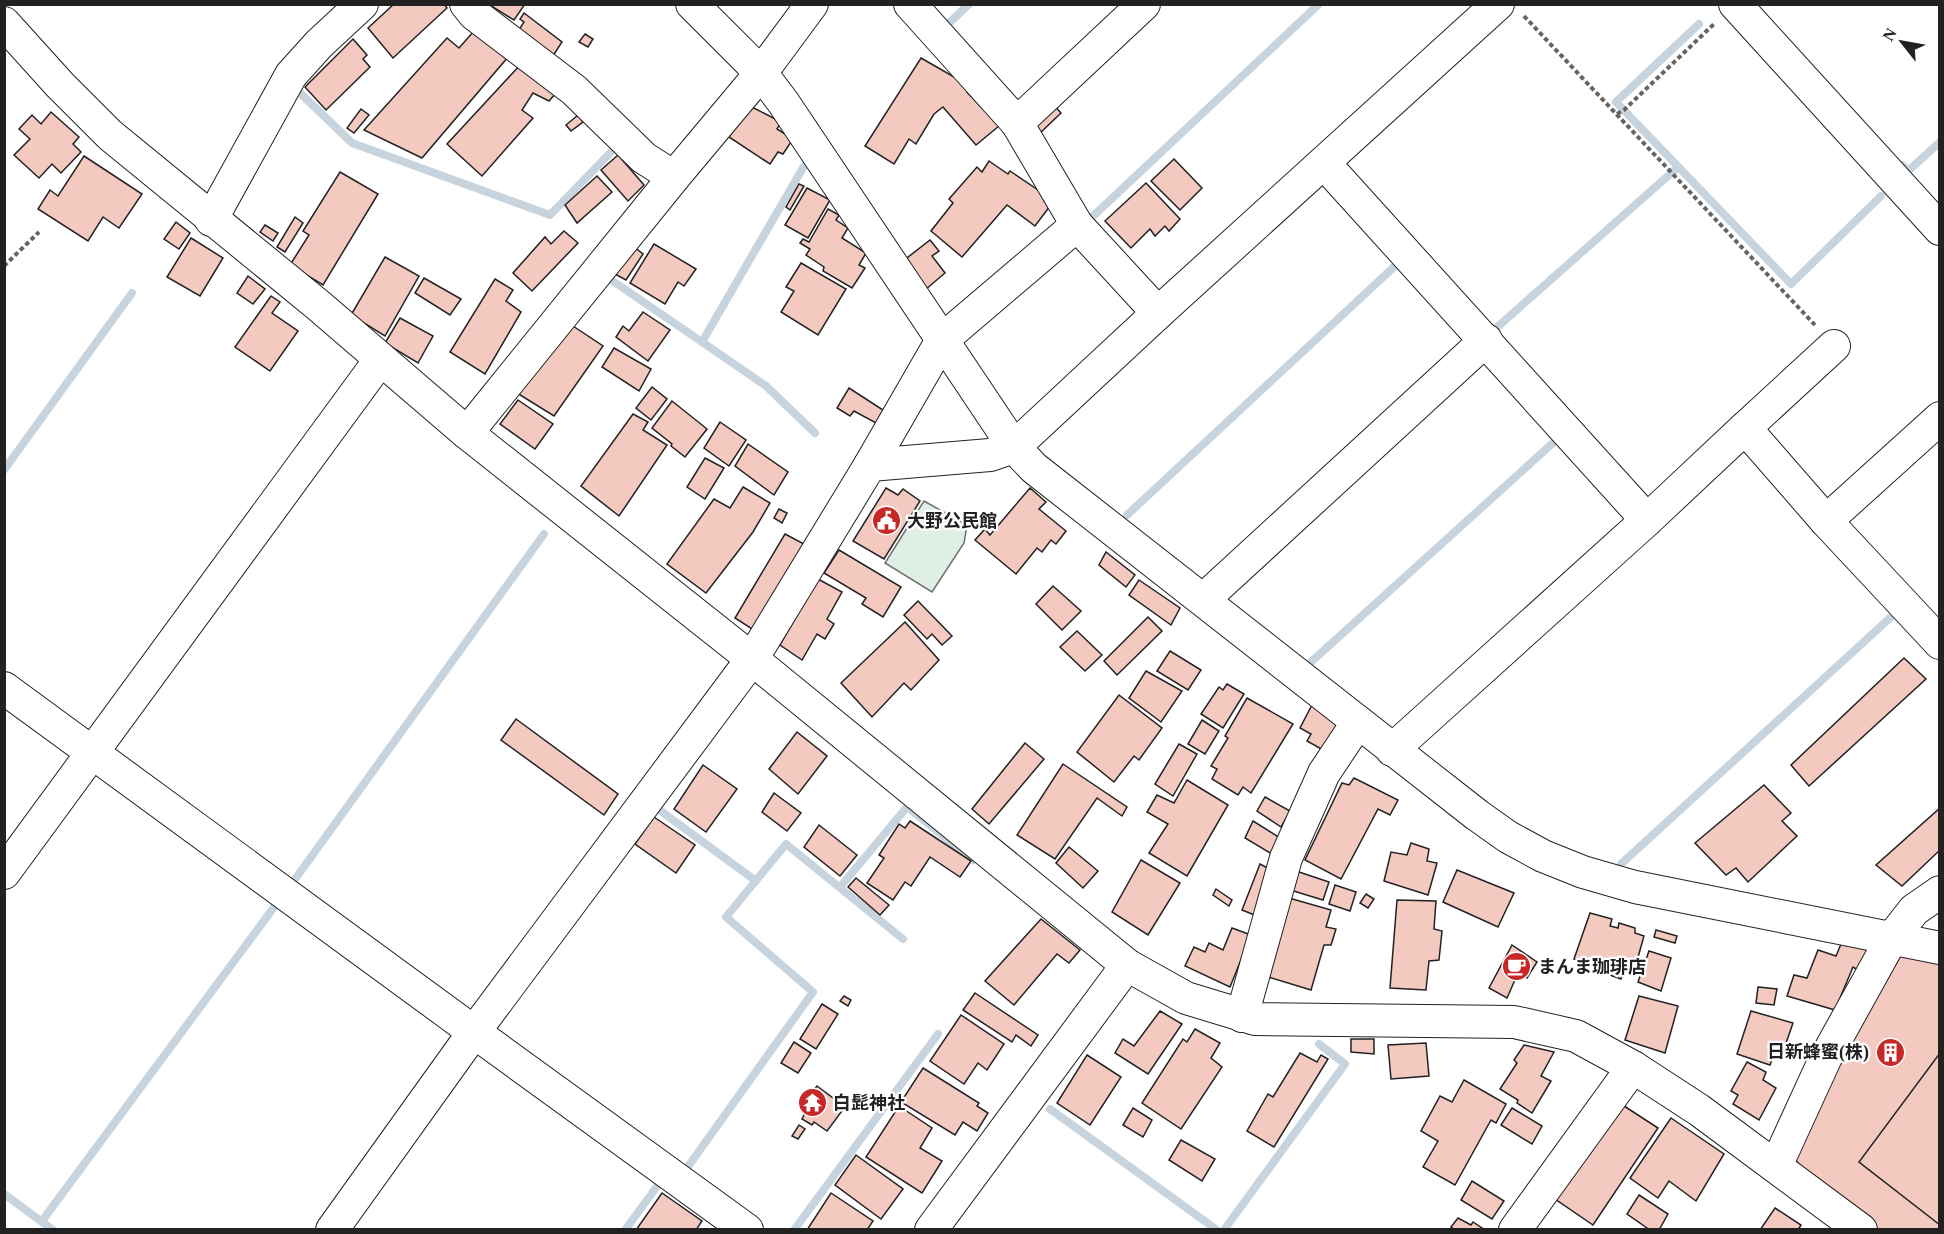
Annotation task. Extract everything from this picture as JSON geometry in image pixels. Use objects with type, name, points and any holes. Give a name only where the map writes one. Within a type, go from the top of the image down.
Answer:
[{"type":"street","points":[[211,220],[291,75],[319,44],[362,4]]},
{"type":"street","points":[[466,4],[474,14],[574,90],[644,158],[674,177]]},
{"type":"street","points":[[692,4],[761,73],[783,102],[1014,447],[1034,468],[1204,599],[1392,750],[1508,837],[1543,856],[1583,872],[1635,887],[1940,948]]},
{"type":"street","points":[[467,434],[761,73],[812,4]]},
{"type":"street","points":[[910,4],[1017,123],[1077,225],[1158,313]]},
{"type":"street","points":[[1017,123],[1144,4]]},
{"type":"street","points":[[1735,5],[1940,229]]},
{"type":"street","points":[[870,465],[990,455],[1014,447],[1324,163],[1510,9]]},
{"type":"street","points":[[4,23],[60,85],[110,135],[211,220],[318,306],[467,434],[752,659],[1127,965],[1186,998],[1255,1019],[1514,1022],[1576,1036],[1633,1067],[1699,1110],[1861,1230]]},
{"type":"street","points":[[1324,163],[1647,520]]},
{"type":"street","points":[[332,1230],[474,1032],[752,659],[870,465],[942,340],[1077,225]]},
{"type":"street","points":[[1204,599],[1486,340]]},
{"type":"street","points":[[1392,750],[1647,520],[1834,345]]},
{"type":"street","points":[[4,873],[380,360]]},
{"type":"street","points":[[1826,521],[1940,418]]},
{"type":"street","points":[[1744,428],[1826,521],[1940,643]]},
{"type":"street","points":[[4,688],[747,1230]]},
{"type":"street","points":[[1242,1016],[1287,858],[1324,773],[1358,722]]},
{"type":"street","points":[[1776,1166],[1826,1057],[1892,938],[1914,910],[1940,892]]},
{"type":"street","points":[[931,1230],[1127,965]]},
{"type":"street","points":[[1515,1230],[1633,1067]]},
{"type":"path","points":[[1617,114],[1624,110],[1735,5]]},
{"type":"path","points":[[1510,9],[1617,114],[1834,345]]},
{"type":"path","points":[[4,266],[39,232]]},
{"type":"green space","points":[[924,501],[967,525],[964,543],[932,592],[885,563]]},
{"type":"building","points":[[394,4],[444,4],[447,8],[393,58],[368,28]]},
{"type":"building","points":[[488,4],[525,4],[514,20]]},
{"type":"building","points":[[524,13],[562,42],[551,59],[517,33],[524,22],[520,19]]},
{"type":"building","points":[[474,31],[508,57],[422,158],[364,130],[447,38],[459,48]]},
{"type":"building","points":[[585,34],[593,39],[588,47],[579,42]]},
{"type":"building","points":[[353,39],[367,55],[363,59],[370,67],[326,110],[305,87]]},
{"type":"building","points":[[921,58],[970,86],[967,92],[999,126],[976,145],[943,107],[934,114],[916,144],[909,139],[894,164],[865,146]]},
{"type":"building","points":[[521,64],[556,93],[549,101],[533,93],[522,110],[533,118],[482,176],[447,144]]},
{"type":"building","points":[[1051,102],[1061,113],[1038,135],[1034,127]]},
{"type":"building","points":[[748,105],[781,122],[777,129],[793,139],[783,154],[778,152],[770,164],[729,137]]},
{"type":"building","points":[[361,109],[369,115],[354,133],[347,128]]},
{"type":"building","points":[[51,112],[79,137],[73,144],[81,152],[61,173],[52,164],[39,178],[14,155],[30,139],[19,129],[32,115],[41,124]]},
{"type":"building","points":[[578,115],[583,122],[571,131],[566,125]]},
{"type":"building","points":[[618,155],[644,185],[628,201],[601,170]]},
{"type":"building","points":[[84,156],[142,194],[119,228],[103,217],[88,241],[38,209],[50,190],[58,196]]},
{"type":"building","points":[[1174,159],[1202,188],[1180,210],[1151,181]]},
{"type":"building","points":[[989,161],[1008,174],[1010,171],[1047,196],[1044,201],[1050,206],[1035,226],[1007,205],[962,257],[931,231],[953,203],[949,199],[977,167],[982,172]]},
{"type":"building","points":[[340,172],[378,194],[323,285],[290,265],[309,235],[303,231]]},
{"type":"building","points":[[597,176],[612,192],[577,223],[565,205]]},
{"type":"building","points":[[1146,183],[1180,219],[1169,231],[1165,226],[1155,236],[1150,229],[1131,248],[1105,221]]},
{"type":"building","points":[[799,184],[804,186],[790,210],[786,207]]},
{"type":"building","points":[[807,188],[830,200],[808,238],[785,225]]},
{"type":"building","points":[[828,209],[839,215],[836,220],[848,228],[842,238],[866,253],[859,265],[865,268],[852,288],[823,271],[824,267],[806,255],[810,249],[800,243],[803,239],[809,242]]},
{"type":"building","points":[[295,217],[303,223],[285,252],[277,247]]},
{"type":"building","points":[[176,222],[190,233],[179,249],[164,239]]},
{"type":"building","points":[[265,225],[278,233],[273,241],[260,232]]},
{"type":"building","points":[[564,231],[578,243],[532,291],[513,273],[545,237],[551,244]]},
{"type":"building","points":[[191,238],[223,258],[200,296],[167,277]]},
{"type":"building","points":[[930,240],[939,251],[932,256],[945,273],[925,290],[903,261]]},
{"type":"building","points":[[654,244],[696,269],[684,286],[678,282],[665,304],[630,283]]},
{"type":"building","points":[[634,247],[643,254],[626,280],[613,273]]},
{"type":"building","points":[[385,257],[419,276],[385,336],[351,315]]},
{"type":"building","points":[[801,263],[846,289],[818,335],[781,312],[794,291],[786,287]]},
{"type":"building","points":[[248,276],[265,289],[253,304],[237,293]]},
{"type":"building","points":[[424,278],[461,299],[450,315],[415,293]]},
{"type":"building","points":[[495,279],[513,290],[506,301],[521,312],[485,374],[450,352]]},
{"type":"building","points":[[271,296],[280,302],[272,313],[298,331],[270,371],[235,347]]},
{"type":"building","points":[[643,312],[670,330],[648,361],[616,337],[623,326],[629,331]]},
{"type":"building","points":[[400,318],[433,336],[418,363],[385,343]]},
{"type":"building","points":[[573,326],[603,346],[554,416],[517,393]]},
{"type":"building","points":[[614,348],[651,369],[639,391],[602,367]]},
{"type":"building","points":[[652,387],[667,399],[651,420],[636,408]]},
{"type":"building","points":[[849,388],[883,410],[876,423],[854,411],[850,416],[837,408]]},
{"type":"building","points":[[518,400],[553,424],[535,449],[500,424]]},
{"type":"building","points":[[672,401],[707,429],[685,457],[652,428]]},
{"type":"building","points":[[633,414],[648,422],[643,430],[667,445],[619,516],[581,486]]},
{"type":"building","points":[[720,422],[746,440],[729,466],[704,448]]},
{"type":"building","points":[[748,444],[788,472],[774,495],[735,466]]},
{"type":"building","points":[[705,458],[724,468],[705,499],[687,487]]},
{"type":"building","points":[[743,487],[770,503],[753,532],[706,593],[667,564],[714,499],[730,508]]},
{"type":"building","name":"大野公民館","points":[[886,488],[898,495],[903,489],[920,501],[884,559],[853,541]]},
{"type":"building","points":[[1030,488],[1046,502],[1039,509],[1066,531],[1056,544],[1051,540],[1042,552],[1037,548],[1016,574],[975,540],[985,529],[990,535]]},
{"type":"building","points":[[779,509],[787,513],[782,523],[774,518]]},
{"type":"building","points":[[785,534],[804,544],[752,629],[735,618]]},
{"type":"building","points":[[839,550],[901,587],[883,617],[862,604],[866,598],[824,573]]},
{"type":"building","points":[[1106,552],[1135,575],[1126,587],[1099,565]]},
{"type":"building","points":[[818,579],[842,592],[827,619],[834,624],[825,639],[817,634],[802,660],[780,645]]},
{"type":"building","points":[[1139,580],[1180,608],[1171,625],[1129,595]]},
{"type":"building","points":[[1053,586],[1081,611],[1062,630],[1036,604]]},
{"type":"building","points":[[918,601],[952,636],[942,645],[932,634],[927,639],[904,615]]},
{"type":"building","points":[[1148,617],[1162,631],[1117,675],[1104,661]]},
{"type":"building","points":[[905,622],[939,660],[911,690],[904,683],[872,717],[841,683]]},
{"type":"building","points":[[1077,631],[1102,655],[1085,671],[1060,647]]},
{"type":"building","points":[[1170,651],[1201,670],[1188,690],[1157,671]]},
{"type":"building","points":[[1904,658],[1926,679],[1809,786],[1791,765]]},
{"type":"building","points":[[1146,671],[1182,691],[1161,722],[1129,698]]},
{"type":"building","points":[[1227,684],[1244,694],[1223,728],[1201,714],[1219,687],[1223,690]]},
{"type":"building","points":[[1119,695],[1162,728],[1139,760],[1134,756],[1114,782],[1077,752]]},
{"type":"building","points":[[1247,698],[1293,724],[1251,793],[1243,787],[1238,795],[1212,779],[1217,769],[1211,766],[1228,738],[1225,736]]},
{"type":"building","points":[[1313,703],[1342,722],[1323,750],[1307,741],[1311,734],[1300,728]]},
{"type":"building","points":[[516,719],[618,794],[604,815],[501,740]]},
{"type":"building","points":[[1202,720],[1219,731],[1205,754],[1188,744]]},
{"type":"building","points":[[797,732],[827,756],[798,794],[769,769]]},
{"type":"building","points":[[1025,743],[1044,759],[989,824],[972,809]]},
{"type":"building","points":[[1179,744],[1197,754],[1173,796],[1155,784]]},
{"type":"building","points":[[1063,764],[1127,807],[1122,816],[1097,798],[1055,859],[1017,835]]},
{"type":"building","points":[[703,765],[737,789],[706,832],[674,809]]},
{"type":"building","points":[[1354,778],[1398,800],[1390,815],[1378,809],[1341,879],[1305,860],[1342,783],[1349,785]]},
{"type":"building","points":[[1187,780],[1228,805],[1187,876],[1149,853],[1168,824],[1147,812],[1157,795],[1174,803]]},
{"type":"building","points":[[1764,785],[1791,813],[1782,821],[1797,836],[1748,882],[1736,868],[1726,875],[1695,843]]},
{"type":"building","points":[[774,793],[801,813],[787,831],[762,812]]},
{"type":"building","points":[[1265,797],[1290,811],[1281,827],[1257,811]]},
{"type":"building","points":[[1940,808],[1940,850],[1902,886],[1876,865]]},
{"type":"building","points":[[654,817],[695,845],[676,873],[635,844]]},
{"type":"building","points":[[910,821],[971,861],[960,877],[930,857],[911,886],[905,882],[893,900],[867,883],[884,858],[879,855],[899,824],[905,828]]},
{"type":"building","points":[[1253,821],[1285,841],[1275,856],[1245,838]]},
{"type":"building","points":[[819,825],[857,855],[840,876],[804,847]]},
{"type":"building","points":[[1411,843],[1429,849],[1427,861],[1437,863],[1428,895],[1384,881],[1391,852],[1407,855]]},
{"type":"building","points":[[1069,847],[1098,871],[1083,888],[1056,863]]},
{"type":"building","points":[[1141,860],[1180,883],[1148,935],[1112,912]]},
{"type":"building","points":[[1260,864],[1275,872],[1262,918],[1242,910]]},
{"type":"building","points":[[1293,870],[1329,882],[1323,900],[1287,889]]},
{"type":"building","points":[[1457,870],[1514,893],[1498,927],[1443,902]]},
{"type":"building","points":[[856,878],[889,905],[880,915],[848,887]]},
{"type":"building","points":[[1335,885],[1356,892],[1350,911],[1329,904]]},
{"type":"building","points":[[1216,889],[1232,900],[1229,906],[1213,895]]},
{"type":"building","points":[[1366,894],[1374,899],[1368,908],[1360,903]]},
{"type":"building","points":[[1289,898],[1331,910],[1326,927],[1336,929],[1331,945],[1324,945],[1311,990],[1265,976]]},
{"type":"building","points":[[1397,900],[1436,901],[1434,929],[1442,931],[1439,960],[1429,961],[1426,990],[1390,988]]},
{"type":"building","points":[[1590,913],[1612,919],[1610,926],[1618,928],[1619,923],[1635,928],[1635,933],[1644,936],[1633,975],[1623,971],[1621,979],[1604,973],[1605,968],[1574,959]]},
{"type":"building","points":[[1041,919],[1080,950],[1069,963],[1057,954],[1014,1005],[985,981]]},
{"type":"building","points":[[1232,928],[1251,935],[1230,987],[1185,966],[1194,947],[1205,952],[1209,943],[1223,950]]},
{"type":"building","points":[[1656,930],[1677,936],[1675,943],[1654,937]]},
{"type":"building","points":[[1841,944],[1873,950],[1860,971],[1853,967],[1835,1010],[1787,996],[1794,975],[1807,978],[1818,950],[1836,956]]},
{"type":"building","name":"まんま珈琲店","points":[[1512,945],[1537,962],[1527,978],[1518,973],[1507,998],[1489,988]]},
{"type":"building","points":[[1649,951],[1671,958],[1661,991],[1638,982]]},
{"type":"building","name":"日新蜂蜜(株)","points":[[1902,953],[1940,960],[1940,1230],[1877,1230],[1813,1182],[1794,1158],[1888,961],[1896,964]]},
{"type":"building","points":[[1758,987],[1777,989],[1774,1005],[1756,1003]]},
{"type":"building","points":[[975,993],[1038,1035],[1031,1046],[1016,1035],[1012,1042],[963,1010]]},
{"type":"building","points":[[844,996],[851,1000],[848,1006],[840,1001]]},
{"type":"building","points":[[1639,996],[1678,1006],[1665,1053],[1625,1040]]},
{"type":"building","points":[[822,1004],[838,1014],[816,1049],[800,1039]]},
{"type":"building","points":[[1160,1011],[1182,1024],[1148,1074],[1115,1053],[1123,1039],[1134,1046]]},
{"type":"building","points":[[1751,1011],[1793,1023],[1784,1049],[1777,1047],[1770,1065],[1737,1054]]},
{"type":"building","points":[[961,1015],[1004,1044],[987,1070],[978,1063],[964,1084],[930,1061]]},
{"type":"building","points":[[1195,1029],[1220,1043],[1211,1058],[1222,1067],[1181,1129],[1142,1103],[1183,1039],[1187,1042]]},
{"type":"building","points":[[1351,1039],[1374,1039],[1374,1054],[1351,1052]]},
{"type":"building","points":[[794,1042],[811,1053],[798,1073],[781,1063]]},
{"type":"building","points":[[1426,1043],[1429,1076],[1391,1079],[1388,1045]]},
{"type":"building","points":[[1524,1045],[1554,1052],[1541,1076],[1551,1081],[1532,1113],[1517,1103],[1518,1100],[1500,1089],[1517,1063],[1514,1060]]},
{"type":"building","points":[[1300,1053],[1317,1062],[1321,1055],[1328,1059],[1274,1147],[1247,1131],[1268,1094],[1273,1097]]},
{"type":"building","points":[[1940,1053],[1940,1225],[1859,1162]]},
{"type":"building","points":[[1087,1055],[1121,1077],[1090,1125],[1057,1103]]},
{"type":"building","points":[[1747,1062],[1766,1072],[1763,1080],[1776,1088],[1759,1120],[1733,1104],[1738,1095],[1731,1091]]},
{"type":"building","points":[[923,1068],[979,1103],[977,1106],[988,1113],[977,1131],[963,1122],[955,1135],[901,1102]]},
{"type":"building","points":[[1464,1080],[1506,1104],[1496,1123],[1491,1120],[1455,1185],[1423,1167],[1438,1141],[1421,1131],[1440,1096],[1452,1102]]},
{"type":"building","name":"白髭神社","points":[[817,1086],[845,1107],[827,1131],[814,1122],[812,1125],[802,1119],[806,1111],[801,1107]]},
{"type":"building","points":[[1621,1104],[1658,1128],[1593,1225],[1555,1199]]},
{"type":"building","points":[[899,1106],[932,1128],[920,1148],[942,1161],[922,1193],[866,1157]]},
{"type":"building","points":[[1133,1108],[1152,1120],[1143,1137],[1123,1125]]},
{"type":"building","points":[[1512,1108],[1542,1126],[1532,1144],[1501,1125]]},
{"type":"building","points":[[1671,1118],[1724,1154],[1696,1201],[1669,1181],[1658,1198],[1630,1178]]},
{"type":"building","points":[[799,1125],[805,1129],[798,1139],[792,1136]]},
{"type":"building","points":[[1181,1140],[1215,1159],[1202,1181],[1169,1160]]},
{"type":"building","points":[[856,1155],[903,1189],[881,1219],[835,1185]]},
{"type":"building","points":[[1472,1181],[1504,1201],[1492,1219],[1461,1200]]},
{"type":"building","points":[[662,1193],[702,1221],[696,1230],[636,1230]]},
{"type":"building","points":[[831,1193],[873,1221],[867,1230],[807,1230]]},
{"type":"building","points":[[1639,1195],[1668,1214],[1659,1230],[1650,1230],[1627,1214]]},
{"type":"building","points":[[1775,1208],[1801,1225],[1798,1230],[1760,1230]]},
{"type":"building","points":[[1458,1218],[1471,1225],[1473,1222],[1485,1230],[1455,1230],[1451,1227]]},
{"type":"waterway","points":[[944,28],[969,4]]},
{"type":"waterway","points":[[1090,219],[1319,4]]},
{"type":"waterway","points":[[1699,24],[1616,102],[1791,284],[1881,196]]},
{"type":"waterway","points":[[297,90],[352,143],[550,215],[614,149]]},
{"type":"waterway","points":[[1902,165],[1908,171],[1940,142]]},
{"type":"waterway","points":[[607,277],[702,342],[804,166]]},
{"type":"waterway","points":[[1494,330],[1678,167]]},
{"type":"waterway","points":[[1127,515],[1395,266]]},
{"type":"waterway","points":[[4,470],[132,293]]},
{"type":"waterway","points":[[702,342],[766,386],[815,433]]},
{"type":"waterway","points":[[1311,662],[1554,442]]},
{"type":"waterway","points":[[288,889],[544,534]]},
{"type":"waterway","points":[[1621,864],[1891,617]]},
{"type":"waterway","points":[[654,806],[756,881]]},
{"type":"waterway","points":[[841,886],[907,807],[973,860]]},
{"type":"waterway","points":[[682,1175],[813,992],[726,917],[786,844],[903,939]]},
{"type":"waterway","points":[[42,1221],[280,899]]},
{"type":"waterway","points":[[794,1230],[938,1034]]},
{"type":"waterway","points":[[1224,1230],[1345,1064],[1319,1044]]},
{"type":"waterway","points":[[1050,1109],[1217,1230]]},
{"type":"waterway","points":[[625,1230],[661,1181]]},
{"type":"waterway","points":[[4,1194],[53,1230]]},
{"type":"place","name":"大野公民館","points":[[886,521]]},
{"type":"place","name":"まんま珈琲店","points":[[1517,967]]},
{"type":"place","name":"日新蜂蜜(株)","points":[[1890,1052]]},
{"type":"place","name":"白髭神社","points":[[812,1103]]}]
